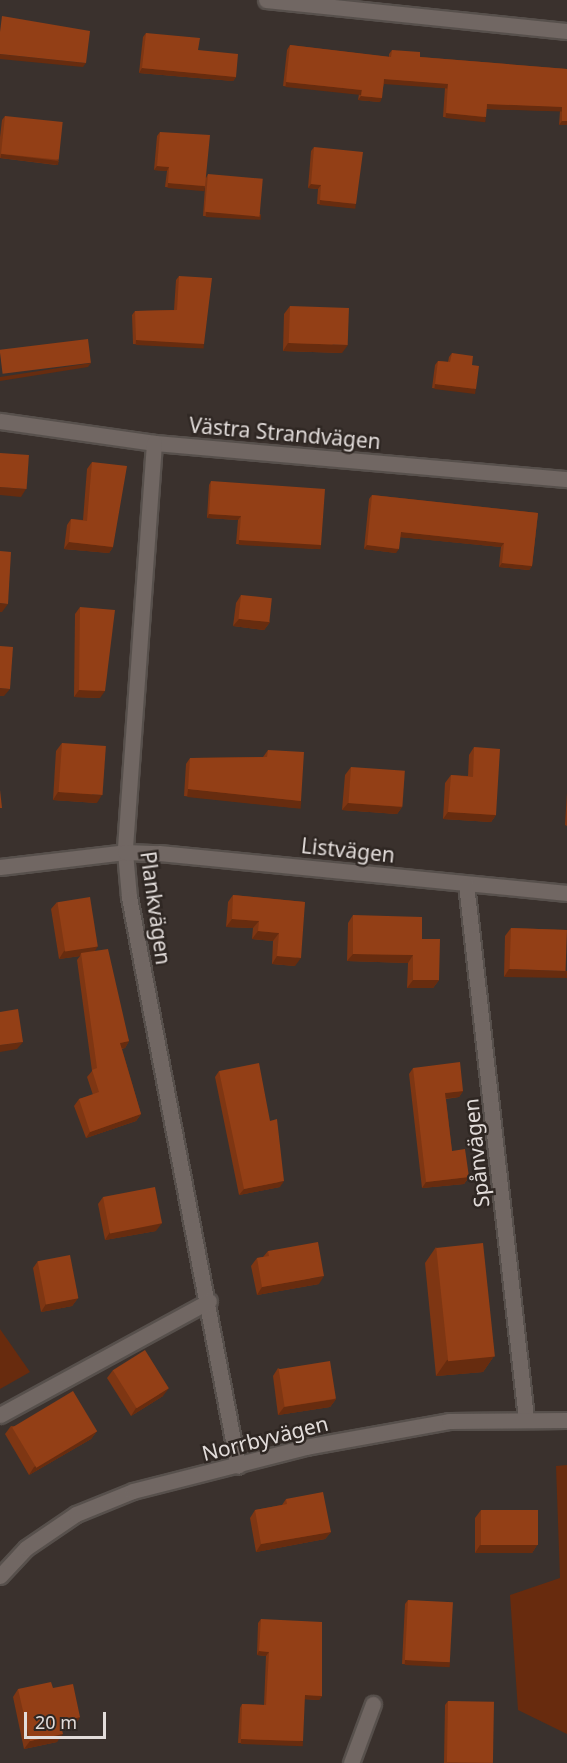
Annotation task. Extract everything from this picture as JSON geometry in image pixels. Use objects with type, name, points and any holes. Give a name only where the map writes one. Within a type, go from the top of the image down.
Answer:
[{"type":"street","points":[[266,0],[567,31]]},
{"type":"street","name":"Västra Strandvägen","points":[[0,421],[154,442],[567,479]]},
{"type":"street","name":"Plankvägen","points":[[154,442],[125,852],[129,897],[209,1302],[238,1466]]},
{"type":"street","name":"Listvägen","points":[[0,867],[125,852],[567,893]]},
{"type":"street","name":"Spånvägen","points":[[466,884],[526,1418]]},
{"type":"street","points":[[0,1415],[209,1302]]},
{"type":"street","name":"Norrbyvägen","points":[[0,1576],[26,1548],[76,1514],[133,1491],[238,1466],[305,1447],[449,1421],[526,1418],[567,1420]]},
{"type":"street","points":[[351,1763],[373,1704]]},
{"type":"shaded area","points":[[0,1329],[30,1372],[0,1389]]},
{"type":"shaded area","points":[[567,1465],[567,1734],[518,1710],[510,1595],[560,1578],[556,1466]]},
{"type":"building","points":[[2,16],[90,31],[86,63],[0,54]]},
{"type":"building","points":[[146,33],[200,38],[198,50],[238,54],[236,77],[142,68]]},
{"type":"building","points":[[290,45],[391,57],[392,50],[420,52],[420,57],[567,69],[567,121],[562,121],[562,107],[487,104],[486,117],[446,113],[448,84],[384,79],[382,98],[361,96],[362,90],[286,82]]},
{"type":"building","points":[[5,116],[63,122],[59,160],[1,154]]},
{"type":"building","points":[[160,132],[210,135],[205,186],[168,183],[169,167],[157,166]]},
{"type":"building","points":[[314,147],[363,152],[356,204],[320,200],[321,185],[311,184]]},
{"type":"building","points":[[208,174],[263,179],[259,217],[205,212]]},
{"type":"building","points":[[179,276],[212,278],[204,344],[136,340],[135,311],[177,310]]},
{"type":"building","points":[[290,306],[349,308],[348,345],[289,343]]},
{"type":"building","points":[[88,339],[91,363],[3,374],[0,350]]},
{"type":"building","points":[[452,353],[473,356],[472,365],[479,366],[476,389],[435,384],[438,361],[450,362]]},
{"type":"building","points":[[0,453],[29,455],[27,489],[0,487]]},
{"type":"building","points":[[92,462],[127,466],[113,547],[69,542],[71,519],[87,521]]},
{"type":"building","points":[[211,481],[325,489],[321,545],[239,540],[241,516],[209,514]]},
{"type":"building","points":[[372,495],[538,513],[532,566],[502,563],[504,543],[401,532],[399,549],[367,545]]},
{"type":"building","points":[[0,551],[11,552],[8,604],[0,603]]},
{"type":"building","points":[[241,595],[272,598],[269,622],[238,619]]},
{"type":"building","points":[[80,607],[115,610],[105,691],[79,690]]},
{"type":"building","points":[[0,646],[13,647],[10,689],[0,688]]},
{"type":"building","points":[[62,743],[106,746],[102,795],[59,792]]},
{"type":"building","points":[[474,747],[500,749],[496,815],[448,812],[451,775],[473,777]]},
{"type":"building","points":[[268,750],[304,752],[301,801],[188,789],[190,758],[267,757]]},
{"type":"building","points":[[351,767],[405,771],[402,807],[348,803]]},
{"type":"building","points":[[233,895],[305,902],[301,958],[277,956],[279,933],[258,931],[259,921],[232,919]]},
{"type":"building","points":[[90,897],[98,946],[65,952],[57,902]]},
{"type":"building","points":[[353,915],[422,917],[422,939],[440,939],[439,980],[413,980],[413,955],[353,954]]},
{"type":"building","points":[[511,928],[567,930],[566,971],[510,969]]},
{"type":"building","points":[[108,949],[129,1041],[120,1043],[141,1114],[90,1132],[79,1099],[99,1092],[92,1070],[97,1068],[81,953]]},
{"type":"building","points":[[18,1009],[23,1042],[0,1045],[0,1012]]},
{"type":"building","points":[[460,1062],[463,1091],[445,1093],[452,1151],[465,1149],[469,1177],[426,1182],[413,1068]]},
{"type":"building","points":[[259,1063],[270,1121],[277,1119],[284,1181],[244,1189],[219,1071]]},
{"type":"building","points":[[155,1187],[162,1223],[110,1233],[103,1197]]},
{"type":"building","points":[[318,1242],[324,1276],[262,1287],[257,1258],[269,1256],[268,1251]]},
{"type":"building","points":[[483,1243],[495,1356],[448,1361],[436,1248]]},
{"type":"building","points":[[70,1255],[78,1298],[46,1304],[38,1261]]},
{"type":"building","points":[[145,1350],[169,1388],[137,1408],[113,1370]]},
{"type":"building","points":[[330,1361],[336,1399],[285,1407],[279,1369]]},
{"type":"building","points":[[73,1391],[97,1431],[36,1468],[12,1428]]},
{"type":"building","points":[[323,1492],[331,1532],[261,1544],[255,1510],[287,1504],[286,1499]]},
{"type":"building","points":[[481,1510],[538,1510],[538,1545],[481,1545]]},
{"type":"building","points":[[408,1600],[453,1602],[450,1662],[405,1660]]},
{"type":"building","points":[[261,1619],[322,1622],[322,1696],[305,1695],[303,1741],[241,1739],[242,1704],[266,1705],[269,1652],[259,1651]]},
{"type":"building","points":[[51,1682],[53,1688],[73,1684],[80,1717],[60,1722],[63,1734],[30,1741],[18,1689]]},
{"type":"building","points":[[448,1701],[494,1702],[493,1763],[447,1762]]}]
